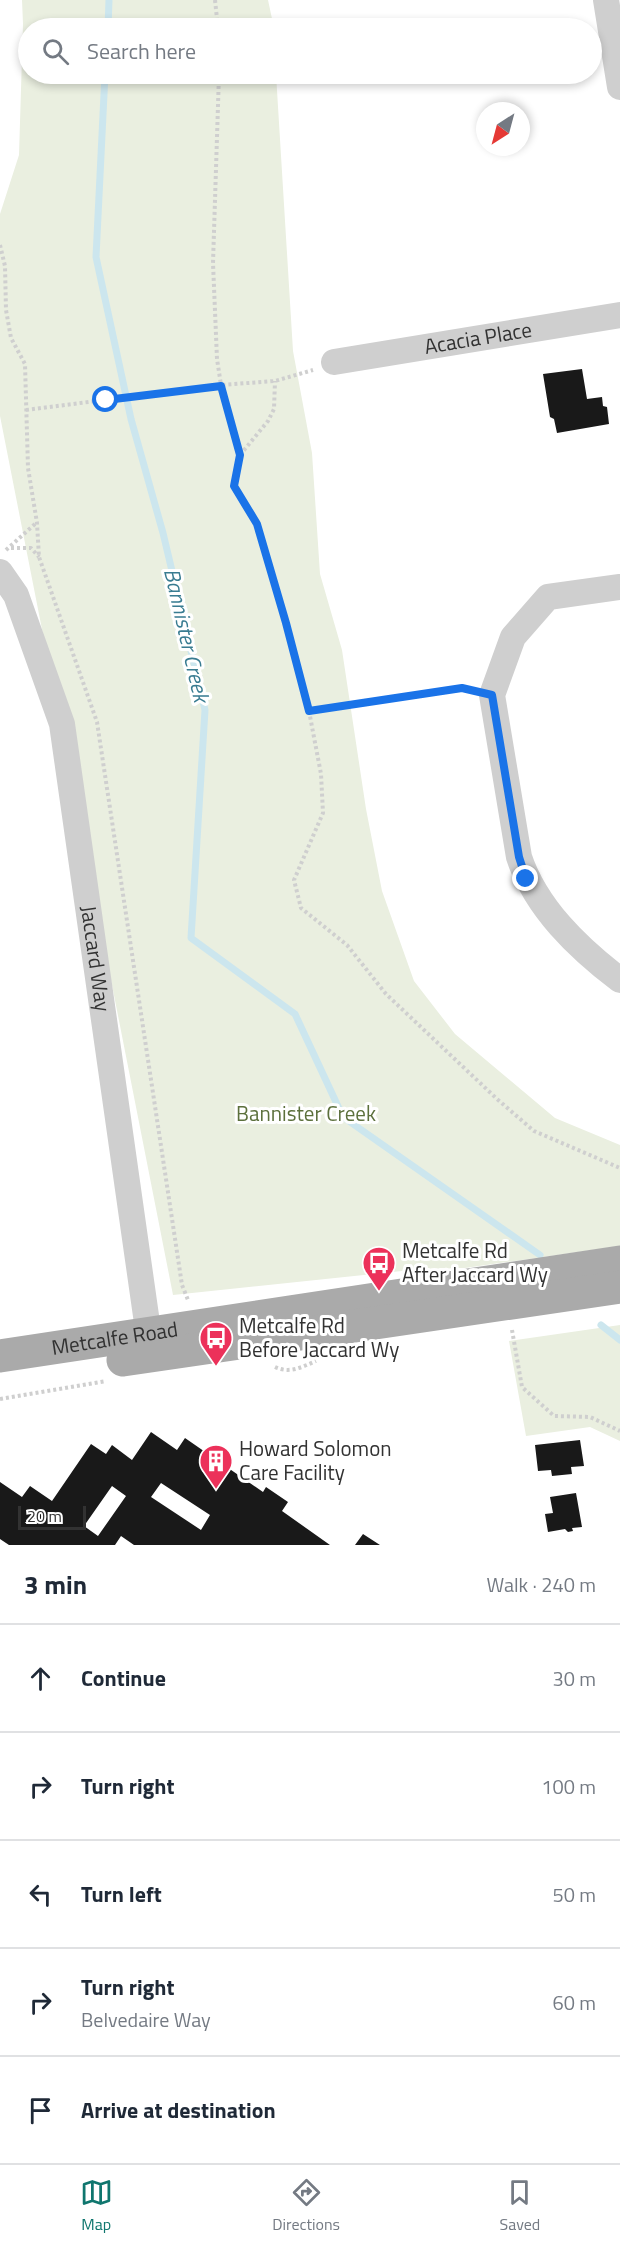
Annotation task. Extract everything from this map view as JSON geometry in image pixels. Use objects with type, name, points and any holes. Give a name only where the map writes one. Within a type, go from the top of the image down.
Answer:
[{"type":"main road","name":"Metcalfe Road","points":[[0,1379],[150,1345],[620,1262]]},
{"type":"main road","name":"Metcalfe Road","points":[[0,1356],[150,1345],[620,1287]]},
{"type":"street","points":[[606,0],[620,87]]},
{"type":"street","name":"Acacia Place","points":[[334,362],[620,315]]},
{"type":"street","name":"Jaccard Way","points":[[0,572],[16,595],[62,724],[150,1345]]},
{"type":"street","points":[[620,587],[549,597],[513,637],[492,695],[519,857],[526,879],[538,899],[585,951],[620,980]]},
{"type":"path","points":[[215,0],[217,18]]},
{"type":"path","points":[[219,84],[213,263],[217,359],[221,386],[240,455],[234,486],[257,524],[309,711],[321,774],[323,813],[294,880],[301,908],[347,945],[386,994],[534,1131],[620,1168]]},
{"type":"path","points":[[0,244],[5,266],[6,310],[11,338],[25,364],[28,468],[37,523],[39,557],[96,722],[182,1285],[187,1300],[199,1300]]},
{"type":"path","points":[[26,410],[275,381],[301,375],[334,362]]},
{"type":"path","points":[[240,455],[268,421],[274,409],[275,381]]},
{"type":"path","points":[[0,554],[11,548],[37,523]]},
{"type":"path","points":[[11,548],[31,548],[39,557]]},
{"type":"path","points":[[309,711],[462,688],[492,695]]},
{"type":"path","points":[[511,1324],[522,1387],[554,1416],[590,1417],[620,1431]]},
{"type":"green space","name":"Bannister Creek","points":[[22,0],[268,0],[272,18],[23,18]]},
{"type":"green space","name":"Bannister Creek","points":[[21,84],[277,84],[293,351],[312,453],[320,574],[342,650],[366,809],[382,891],[414,981],[455,1034],[555,1118],[620,1145],[620,1246],[465,1268],[421,1269],[173,1295],[0,416],[0,214],[19,155]]},
{"type":"green space","points":[[620,1325],[620,1441],[590,1427],[526,1436],[509,1341]]},
{"type":"building","points":[[582,369],[587,399],[602,397],[603,406],[607,407],[609,424],[557,433],[554,419],[550,417],[543,374]]},
{"type":"building","name":"Howard Solomon Care Facility","points":[[151,1432],[177,1450],[185,1438],[263,1492],[266,1487],[288,1502],[282,1511],[330,1545],[134,1545],[121,1536],[115,1545],[9,1545],[0,1539],[0,1482],[22,1497],[30,1486],[52,1501],[91,1444],[106,1454],[112,1445],[132,1460]],"holes":[[[161,1483],[210,1515],[201,1530],[151,1497]],[[112,1486],[126,1496],[98,1536],[84,1526]]]},
{"type":"building","points":[[580,1440],[584,1466],[571,1467],[572,1474],[552,1476],[551,1470],[538,1471],[535,1445]]},
{"type":"building","points":[[576,1493],[582,1527],[572,1528],[573,1531],[568,1532],[565,1529],[548,1532],[545,1514],[553,1513],[550,1497]]},
{"type":"building","name":"Howard Solomon Care Facility","points":[[363,1534],[380,1545],[355,1545]]},
{"type":"waterway","name":"Bannister Creek","points":[[108,18],[109,0]]},
{"type":"waterway","name":"Bannister Creek","points":[[105,84],[96,257],[131,419],[163,533],[205,710],[191,938],[295,1014],[343,1117],[540,1255]]},
{"type":"waterway","name":"Bannister Creek","points":[[601,1325],[620,1340]]},
{"type":"place","name":"Metcalfe Rd After Jaccard Wy","points":[[379,1292]]},
{"type":"place","name":"Metcalfe Rd Before Jaccard Wy","points":[[216,1367]]},
{"type":"place","name":"Howard Solomon Care Facility","points":[[216,1490]]},
{"type":"route","points":[[106,400],[221,386],[240,455],[234,486],[257,524],[309,711],[462,688],[492,695],[519,857],[526,879]]}]
